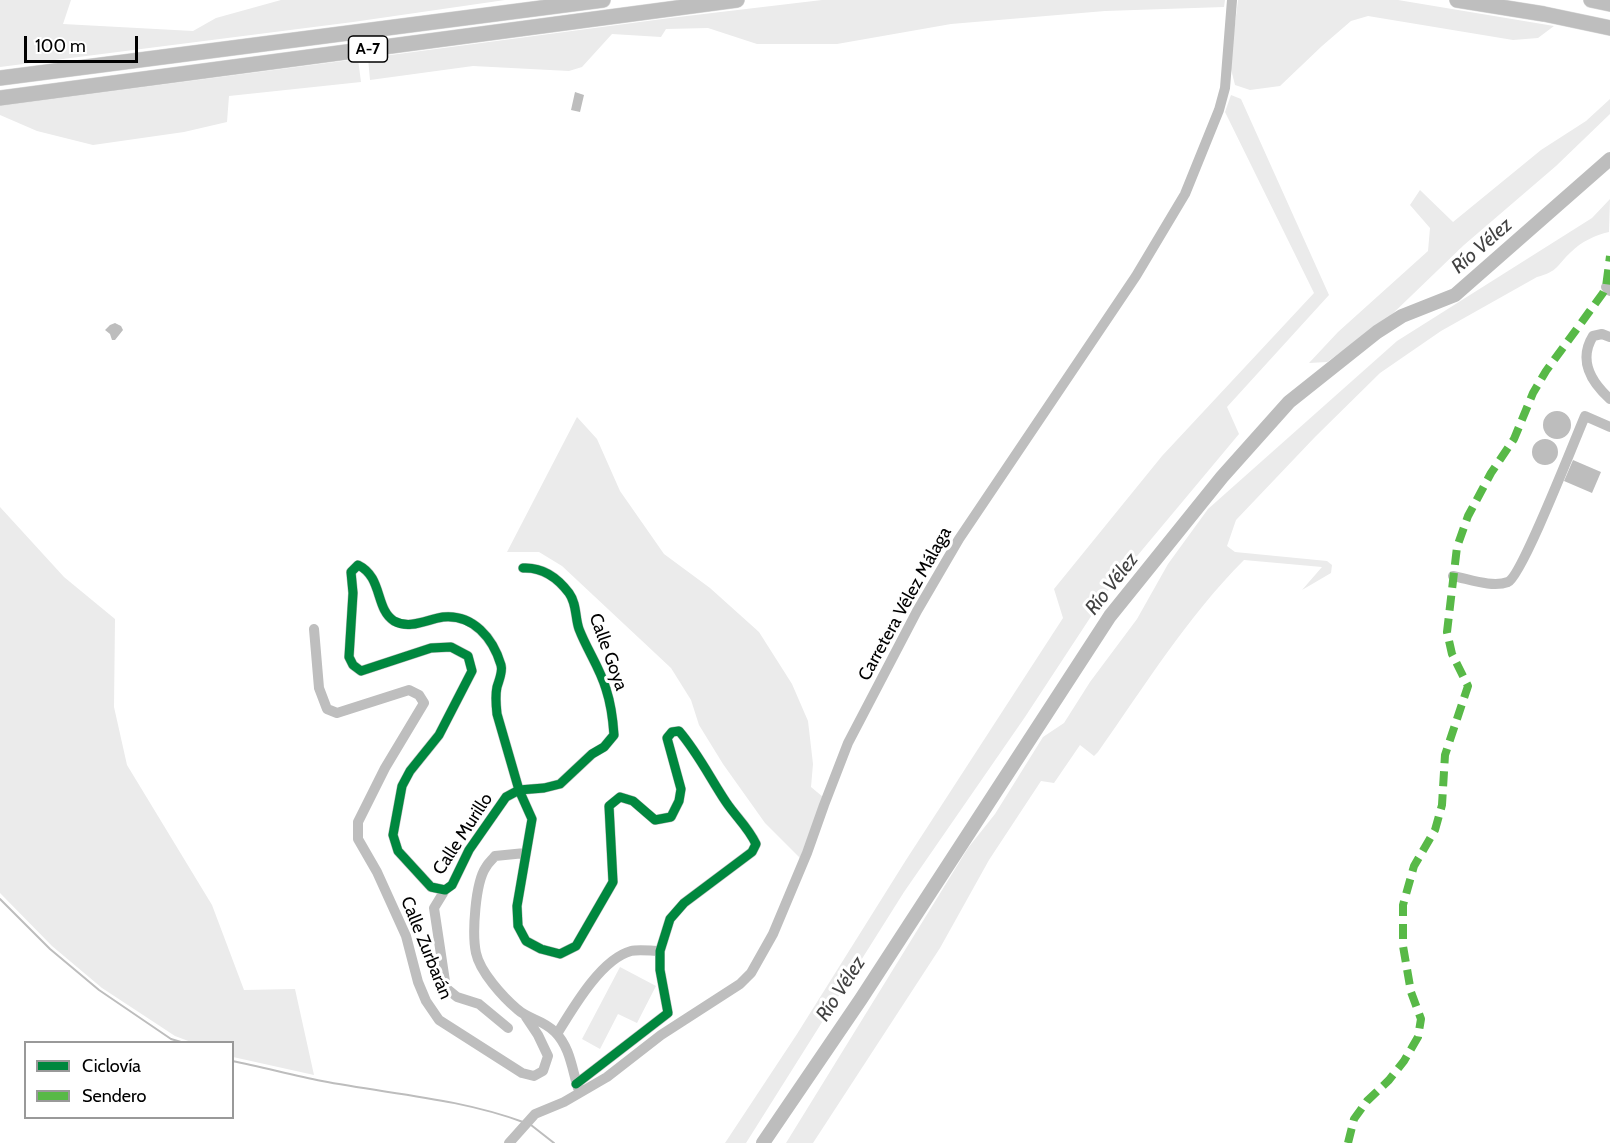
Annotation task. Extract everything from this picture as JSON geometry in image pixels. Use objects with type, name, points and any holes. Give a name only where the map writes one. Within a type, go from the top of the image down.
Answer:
[{"type":"highway","name":"A-7","points":[[0,78],[603,0]]},
{"type":"highway","name":"A-7","points":[[0,98],[737,0]]},
{"type":"highway","points":[[1457,0],[1544,14],[1610,28]]},
{"type":"highway","points":[[1591,0],[1610,4]]},
{"type":"street","name":"Carretera Vélez Málaga","points":[[509,1143],[535,1114],[578,1089],[607,1077],[661,1035],[740,984],[761,958],[805,860],[848,743],[937,574],[1136,276],[1185,194],[1219,110],[1225,88],[1232,0]]},
{"type":"street","points":[[1610,337],[1602,334],[1593,336],[1585,356],[1593,381],[1610,399]]},
{"type":"street","points":[[1453,576],[1494,584],[1507,582],[1513,578],[1531,545],[1585,416],[1610,426]]},
{"type":"street","name":"Calle Murillo","points":[[445,890],[431,887],[424,880],[398,851],[393,835],[402,786],[410,771],[439,735],[472,671],[468,656],[451,647],[431,648],[361,671],[353,666],[349,657],[353,593],[351,572],[358,565],[367,569],[377,585],[386,612],[394,621],[404,624],[443,617],[460,617],[480,627],[496,651],[502,668],[495,702],[519,790],[506,797],[470,850],[452,885],[445,890],[434,908],[446,987],[457,997],[479,1004],[508,1028]]},
{"type":"street","name":"Calle Goya","points":[[519,790],[560,784],[592,754],[604,747],[614,735],[613,717],[606,688],[581,635],[574,601],[569,592],[544,570],[535,567],[523,568]]},
{"type":"street","name":"Calle Zurbarán","points":[[314,629],[319,688],[327,709],[337,713],[409,690],[419,695],[424,703],[384,768],[358,822],[358,839],[377,872],[406,936],[418,982],[426,1002],[439,1020],[522,1073],[534,1076],[543,1071],[548,1056],[526,1017],[492,982],[476,955],[475,931],[475,912],[485,867],[495,856],[525,853]]},
{"type":"street","points":[[519,790],[532,819],[517,906],[518,926],[526,941],[541,949],[560,954],[576,946],[613,882],[609,806],[620,797],[633,801],[656,820],[671,817],[679,801],[681,789],[667,738],[672,732],[679,731],[696,753],[726,804],[749,829],[756,844],[752,852],[684,903],[670,919],[660,951],[660,970],[668,1012],[578,1089],[568,1054],[557,1034],[574,1006],[610,962],[632,951],[660,951]]},
{"type":"street","name":"Calle Zurbarán","points":[[526,1017],[540,1019],[557,1034]]},
{"type":"shaded area","points":[[0,0],[71,0],[63,24],[193,31],[216,18],[281,0],[505,0],[353,22],[0,67]]},
{"type":"shaded area","points":[[822,0],[1225,0],[1224,7],[1105,11],[951,24],[837,44],[757,44],[708,28],[666,29],[661,37],[612,34],[582,67],[569,71],[473,66],[370,80],[368,58]]},
{"type":"shaded area","points":[[1238,0],[1398,0],[1554,26],[1538,38],[1513,40],[1368,16],[1351,21],[1280,86],[1250,90],[1235,85],[1230,65]]},
{"type":"shaded area","points":[[358,59],[361,82],[229,96],[227,122],[184,132],[93,145],[37,131],[0,115],[0,106]]},
{"type":"shaded area","points":[[575,92],[584,95],[580,112],[571,110]]},
{"type":"shaded area","points":[[1231,95],[1241,99],[1329,295],[1227,407],[1239,434],[1107,592],[1025,717],[904,892],[746,1143],[725,1143],[1063,618],[1054,589],[1162,456],[1314,293],[1225,112]]},
{"type":"shaded area","points":[[1610,99],[1610,114],[1556,166],[1464,245],[1384,322],[1327,362],[1309,363],[1338,332],[1428,251],[1430,228],[1410,205],[1420,190],[1453,222],[1541,150],[1586,121]]},
{"type":"shaded area","points":[[1610,199],[1609,232],[1584,242],[1553,270],[1441,331],[1380,373],[1236,520],[1227,546],[1235,552],[1327,561],[1332,565],[1331,573],[1302,590],[1322,567],[1244,560],[1185,629],[1098,752],[1094,756],[1080,745],[1054,783],[1041,781],[989,860],[940,948],[813,1143],[786,1143],[968,848],[995,814],[1043,737],[1064,723],[1090,682],[1137,619],[1168,564],[1208,509],[1397,341],[1592,218]]},
{"type":"shaded area","points":[[115,323],[123,330],[115,340],[112,340],[110,334],[105,330]]},
{"type":"shaded area","points":[[1557,411],[1567,415],[1571,425],[1567,435],[1557,439],[1547,435],[1543,425],[1547,415]]},
{"type":"shaded area","points":[[577,417],[597,439],[620,491],[664,554],[710,588],[759,632],[792,684],[808,721],[813,764],[811,787],[823,797],[800,858],[765,823],[723,764],[699,725],[691,700],[671,668],[562,566],[539,552],[507,552]]},
{"type":"shaded area","points":[[1545,439],[1555,442],[1558,452],[1555,462],[1545,465],[1535,462],[1532,452],[1535,442]]},
{"type":"shaded area","points":[[1573,460],[1601,472],[1592,493],[1564,481]]},
{"type":"shaded area","points":[[0,507],[64,577],[115,619],[114,707],[127,765],[212,905],[244,990],[295,989],[314,1075],[234,1057],[234,1041],[188,1041],[175,1036],[102,988],[52,946],[0,893]]},
{"type":"shaded area","points":[[620,967],[656,986],[637,1023],[618,1014],[600,1049],[582,1039]]},
{"type":"waterway","name":"Río Vélez","points":[[763,1143],[861,999],[1110,616],[1222,477],[1289,402],[1377,332],[1402,316],[1455,295],[1610,159]]},
{"type":"waterway","points":[[0,899],[50,949],[99,990],[171,1039],[178,1041]]},
{"type":"waterway","points":[[234,1061],[322,1081],[474,1107],[523,1122]]},
{"type":"waterway","points":[[531,1125],[554,1143]]},
{"type":"marked path","points":[[1348,1143],[1354,1119],[1367,1101],[1389,1080],[1404,1061],[1418,1037],[1421,1019],[1411,992],[1403,946],[1403,905],[1414,866],[1435,830],[1442,805],[1445,755],[1468,686],[1452,654],[1447,632],[1457,547],[1468,516],[1491,473],[1514,439],[1533,393],[1546,371],[1603,293],[1606,287],[1610,256]]},
{"type":"cycle path","points":[[523,568],[537,569],[549,574],[560,582],[572,597],[579,629],[606,689],[612,712],[614,735],[604,747],[592,754],[560,784],[519,790],[506,797],[469,850],[452,885],[445,890],[431,887],[398,851],[393,835],[402,786],[410,771],[439,735],[472,671],[468,656],[451,647],[431,648],[361,671],[353,665],[349,657],[353,593],[351,572],[358,565],[372,577],[384,609],[394,621],[406,624],[443,617],[464,619],[480,630],[493,646],[502,670],[496,694],[497,714],[519,790],[532,819],[517,906],[518,926],[526,941],[541,949],[560,954],[576,946],[613,882],[609,806],[620,797],[633,801],[655,820],[671,817],[679,801],[681,789],[667,738],[672,732],[679,731],[686,739],[756,844],[752,852],[684,903],[670,919],[660,951],[660,970],[668,1013],[576,1084]]}]
